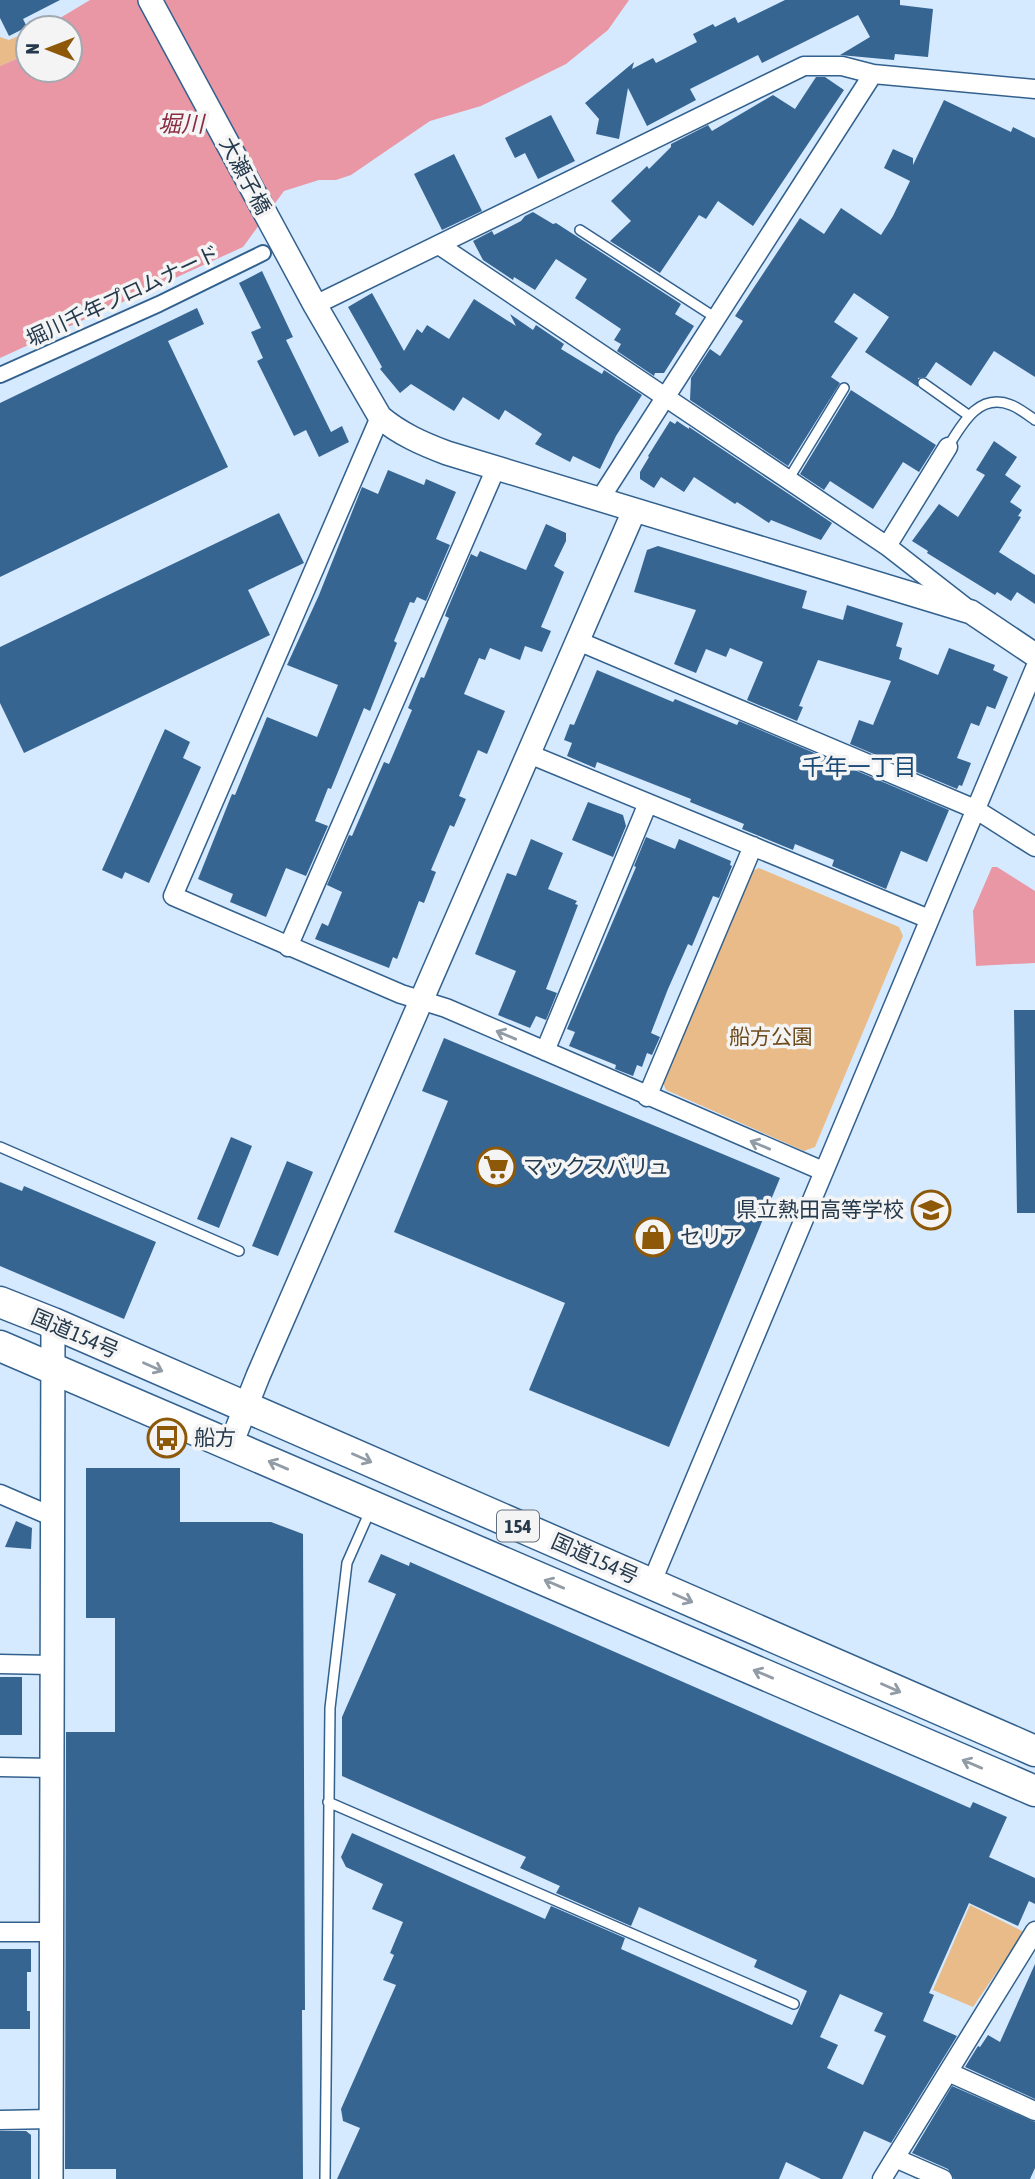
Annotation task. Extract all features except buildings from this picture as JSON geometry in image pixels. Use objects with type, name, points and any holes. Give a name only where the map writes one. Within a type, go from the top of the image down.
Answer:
[{"type":"highway","name":"国道154号","points":[[0,1302],[1035,1751]]},
{"type":"highway","name":"国道154号","points":[[0,1346],[1035,1791]]},
{"type":"street","name":"大瀬子橋","points":[[150,0],[271,247],[315,306],[380,417]]},
{"type":"street","points":[[315,306],[804,65],[842,66],[873,74],[1035,89]]},
{"type":"street","points":[[600,499],[873,74]]},
{"type":"street","points":[[439,245],[887,546],[971,612],[1035,655]]},
{"type":"street","name":"堀川千年プロムナード","points":[[0,375],[159,304],[271,247]]},
{"type":"street","points":[[822,1171],[446,1008],[288,947],[173,896],[380,417],[422,444],[971,612]]},
{"type":"street","points":[[887,546],[948,446]]},
{"type":"street","points":[[288,947],[496,468]]},
{"type":"street","points":[[230,1444],[634,510]]},
{"type":"street","points":[[578,641],[975,809],[1035,847]]},
{"type":"street","points":[[651,1584],[1035,668]]},
{"type":"street","points":[[529,754],[929,919]]},
{"type":"street","points":[[545,1051],[648,803]]},
{"type":"street","points":[[647,1097],[752,846]]},
{"type":"street","points":[[51,2179],[53,1324]]},
{"type":"street","points":[[0,1494],[51,1516]]},
{"type":"street","points":[[0,1664],[51,1665]]},
{"type":"street","points":[[0,1767],[51,1768]]},
{"type":"street","points":[[882,2179],[1035,1931]]},
{"type":"street","points":[[0,1932],[51,1932]]},
{"type":"street","points":[[948,2072],[1035,2111]]},
{"type":"street","points":[[0,2120],[51,2119]]},
{"type":"street","points":[[895,2158],[943,2179]]},
{"type":"lane","points":[[580,230],[716,318]]},
{"type":"lane","points":[[923,383],[968,415]]},
{"type":"lane","points":[[788,480],[844,388]]},
{"type":"lane","points":[[948,446],[968,415],[994,401],[1011,404],[1035,420]]},
{"type":"lane","points":[[0,1147],[239,1251]]},
{"type":"lane","points":[[325,2179],[330,1708],[347,1563],[372,1505]]},
{"type":"lane","points":[[328,1802],[794,2004]]},
{"type":"green space","points":[[0,37],[9,40],[14,38],[14,60],[0,66]]},
{"type":"green space","name":"船方公園","points":[[759,868],[899,927],[903,936],[815,1147],[804,1151],[666,1090],[662,1080],[750,872]]},
{"type":"green space","points":[[970,1905],[1024,1932],[973,2007],[933,1990]]},
{"type":"water","name":"堀川","points":[[90,0],[629,0],[608,30],[566,64],[481,106],[430,121],[351,175],[336,180],[319,180],[284,191],[243,247],[0,358],[0,66],[14,60],[14,84],[84,84],[84,14],[67,14]]},
{"type":"water","points":[[992,867],[997,867],[1035,891],[1035,963],[976,966],[973,911]]},
{"type":"place","name":"マックスバリュ","points":[[496,1167]]},
{"type":"place","name":"県立熱田高等学校","points":[[931,1210]]},
{"type":"place","name":"セリア","points":[[653,1237]]},
{"type":"place","name":"船方","points":[[167,1438]]},
{"type":"district","name":"千年一丁目","points":[[859,767]]}]
